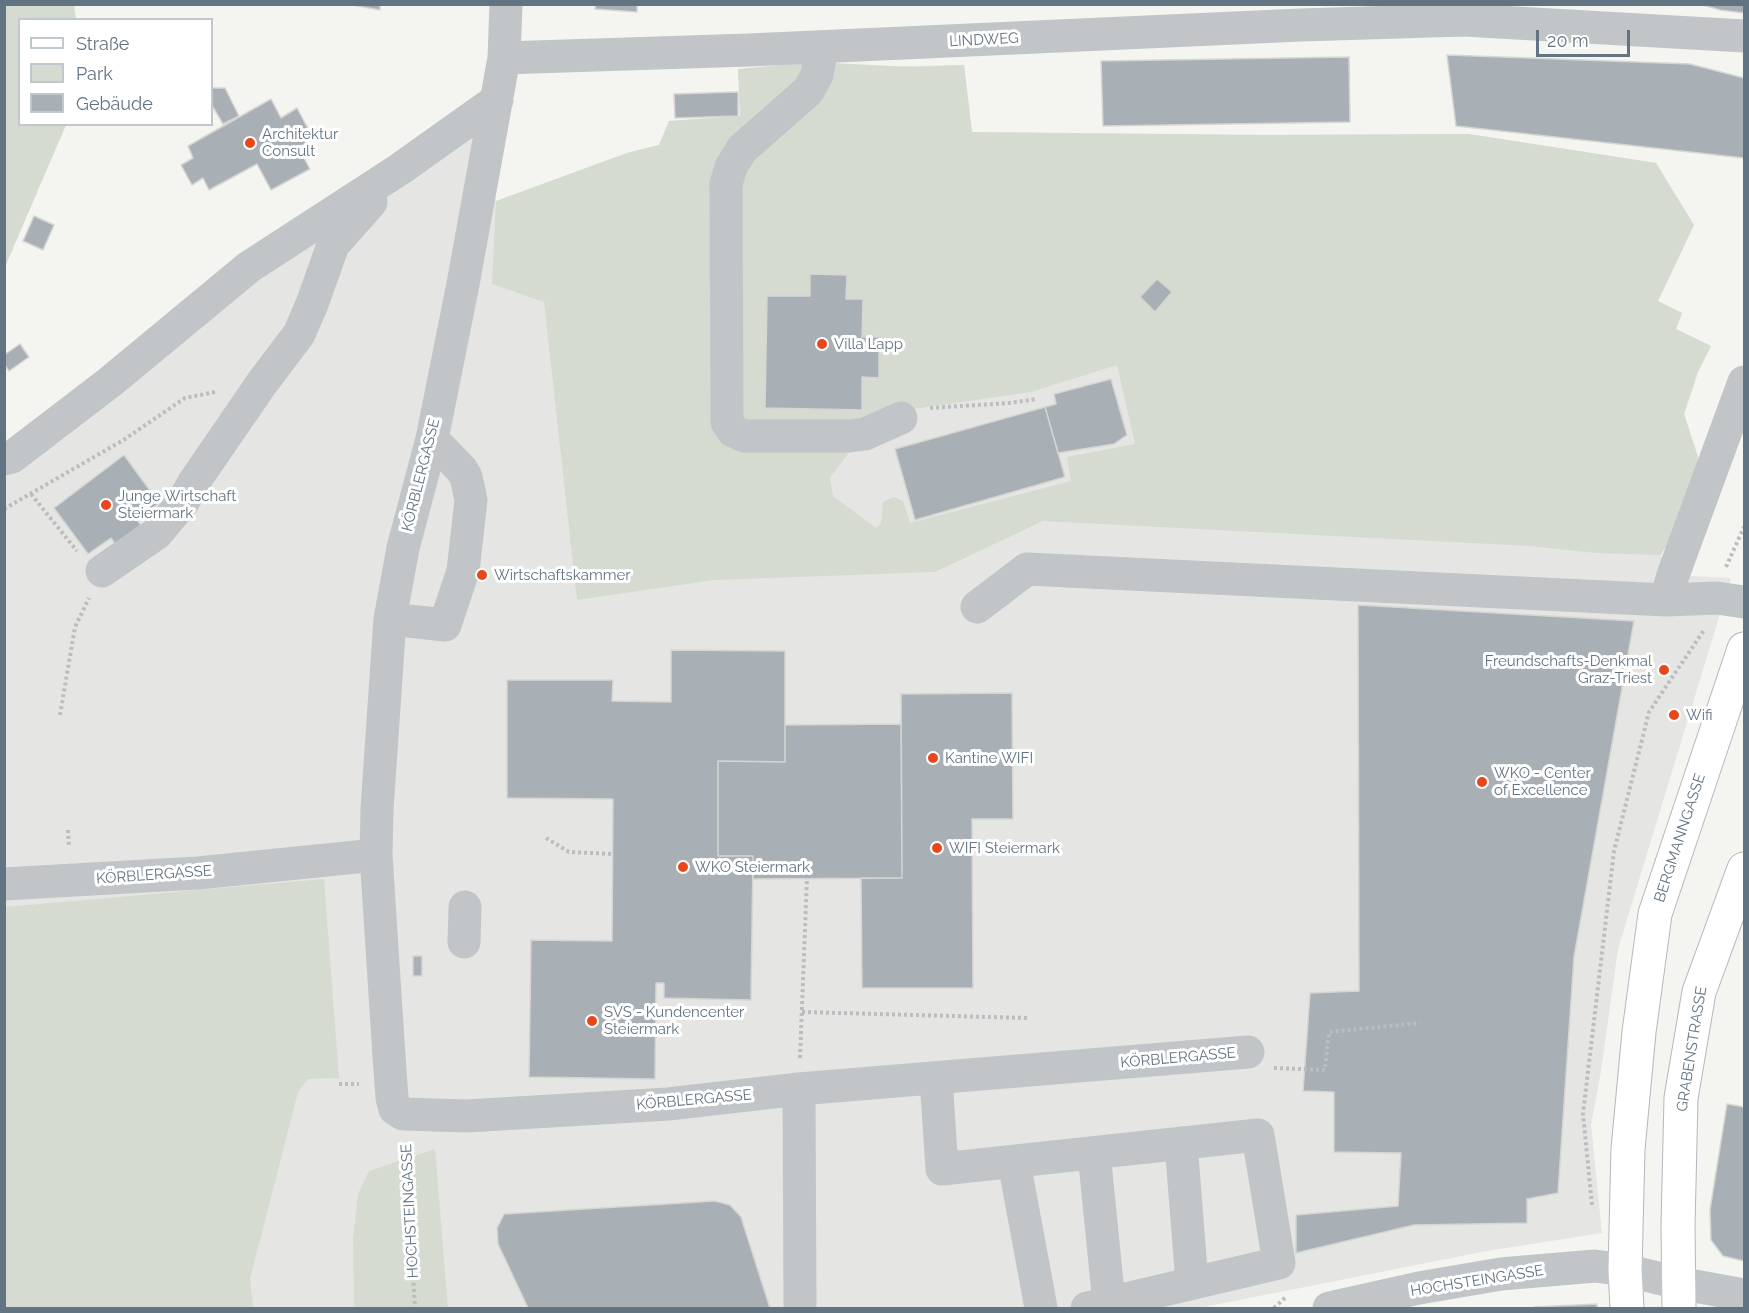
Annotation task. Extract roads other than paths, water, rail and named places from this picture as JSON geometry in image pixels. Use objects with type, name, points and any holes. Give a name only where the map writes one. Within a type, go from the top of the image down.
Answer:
[{"type":"main road","name":"BERGMANNGASSE","points":[[1625,1270],[1628,1149],[1639,1032],[1655,914],[1744,649]]},
{"type":"main road","name":"GRABENSTRASSE","points":[[1679,1296],[1681,1098],[1699,992],[1744,869]]},
{"type":"main road","points":[[1625,1270],[1627,1308]]},
{"type":"street","name":"KÖRBLERGASSE","points":[[506,4],[504,58],[463,284],[432,439],[404,548],[390,619],[376,855],[392,1098],[395,1109],[403,1114],[467,1116],[656,1104],[799,1089],[1248,1052]]},
{"type":"street","name":"LINDWEG","points":[[1435,4],[1464,20]]},
{"type":"street","name":"LINDWEG","points":[[504,58],[1464,20],[1744,36]]},
{"type":"street","points":[[822,47],[817,75],[808,92],[742,149],[731,167],[726,184],[727,422],[733,431],[744,436],[850,436],[865,434],[901,418]]},
{"type":"street","points":[[4,459],[12,457],[110,382],[249,267],[400,169],[497,100]]},
{"type":"street","points":[[102,571],[156,534],[183,502],[194,482],[262,383],[299,334],[333,245],[400,169]]},
{"type":"street","points":[[1666,600],[1673,575],[1744,382]]},
{"type":"street","points":[[390,619],[445,625],[463,571],[471,500],[466,477],[432,439]]},
{"type":"street","points":[[977,608],[1028,569],[1666,600],[1718,598],[1744,602]]},
{"type":"street","name":"KÖRBLERGASSE","points":[[4,884],[198,873],[376,855]]},
{"type":"street","points":[[464,942],[465,907]]},
{"type":"street","points":[[936,1078],[942,1170],[1181,1143],[1258,1135],[1279,1263],[1098,1306],[1094,1153]]},
{"type":"street","points":[[799,1089],[800,1308]]},
{"type":"street","points":[[1181,1143],[1192,1283]]},
{"type":"street","points":[[1014,1162],[1041,1308]]},
{"type":"street","name":"HOCHSTEINGASSE","points":[[1329,1308],[1419,1288],[1501,1274],[1595,1266],[1625,1270],[1679,1296],[1744,1295]]},
{"type":"place","name":"Architektur Consult","points":[[250,143]]},
{"type":"place","name":"Villa Lapp","points":[[822,344]]},
{"type":"place","name":"Junge Wirtschaft Steiermark","points":[[106,505]]},
{"type":"place","name":"Wirtschaftskammer","points":[[482,575]]},
{"type":"place","name":"Freundschafts-Denkmal Graz-Triest","points":[[1664,670]]},
{"type":"place","name":"Wifi","points":[[1674,715]]},
{"type":"place","name":"Kantine WIFI","points":[[933,758]]},
{"type":"place","name":"WKO - Center of Excellence","points":[[1482,782]]},
{"type":"place","name":"WIFI Steiermark","points":[[937,848]]},
{"type":"place","name":"WKO Steiermark","points":[[683,867]]},
{"type":"place","name":"SVS - Kundencenter Steiermark","points":[[592,1021]]}]
